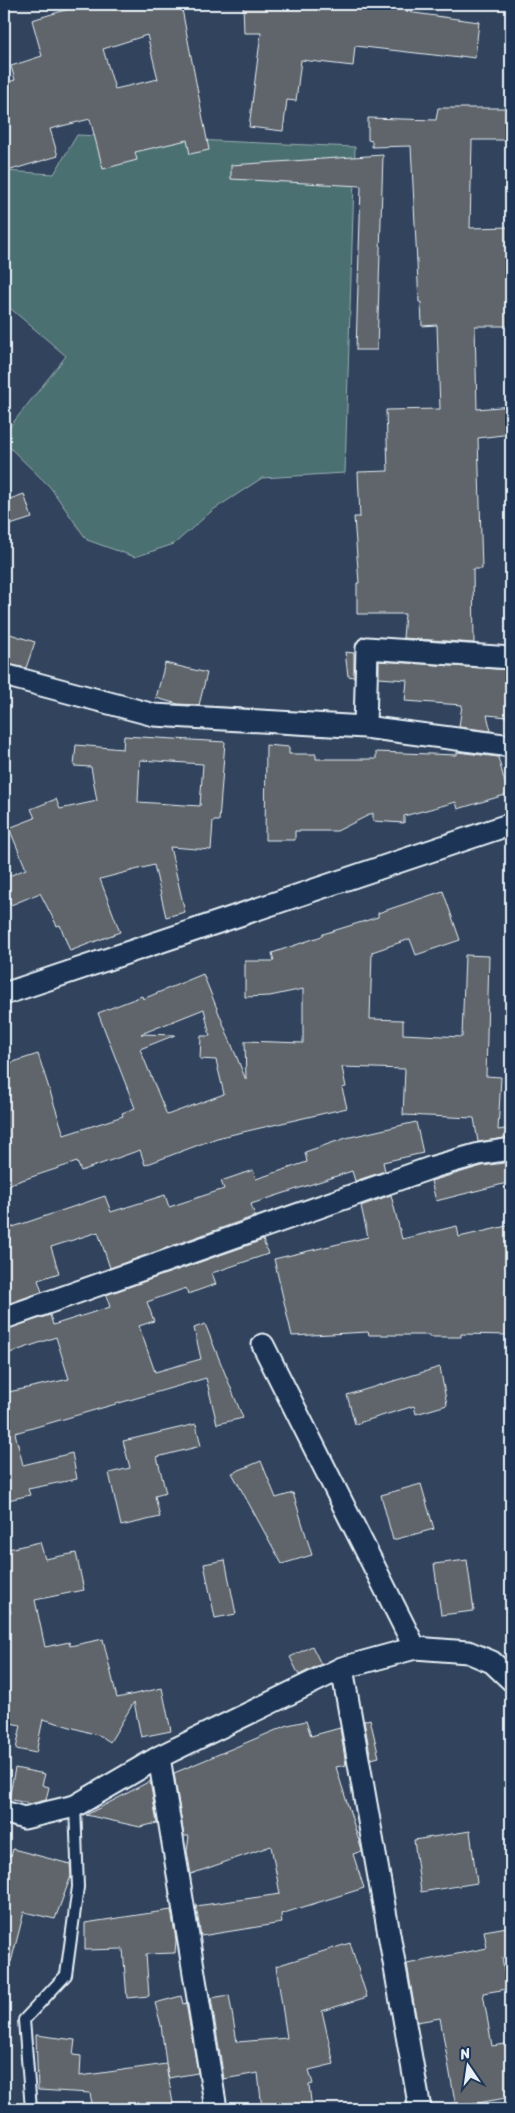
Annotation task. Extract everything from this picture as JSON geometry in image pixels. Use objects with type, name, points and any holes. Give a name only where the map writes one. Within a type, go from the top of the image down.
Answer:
[{"type":"street","points":[[365,728],[367,648],[511,658]]},
{"type":"street","points":[[4,675],[154,715],[365,728],[511,746]]},
{"type":"street","points":[[4,994],[511,824]]},
{"type":"street","points":[[4,1318],[433,1167],[479,1154],[511,1149]]},
{"type":"street","points":[[263,1344],[415,1648]]},
{"type":"street","points":[[4,1812],[24,1818],[75,1806],[159,1757],[342,1668],[415,1648],[468,1652],[492,1662],[511,1680]]},
{"type":"street","points":[[342,1668],[420,2109]]},
{"type":"street","points":[[159,1757],[216,2109]]},
{"type":"lane","points":[[31,2109],[24,2020],[66,1975],[78,1887],[75,1806]]},
{"type":"green space","points":[[77,135],[355,147],[345,473],[262,478],[213,510],[174,544],[135,557],[87,540],[50,487],[4,442],[4,434],[66,356],[4,303],[4,171],[54,174]]},
{"type":"building","points":[[85,4],[181,4],[209,150],[190,154],[187,140],[135,152],[137,160],[103,169],[90,119],[50,129],[58,156],[4,172],[4,83],[15,80],[11,66],[42,56],[32,20]],"holes":[[[147,35],[158,79],[115,89],[103,49]]]},
{"type":"building","points":[[243,4],[360,4],[388,7],[388,4],[394,4],[408,6],[407,12],[479,22],[475,58],[355,46],[353,66],[301,60],[296,101],[287,100],[283,131],[249,127],[261,33],[244,33]]},
{"type":"building","points":[[438,108],[511,108],[511,140],[472,140],[470,228],[511,227],[511,326],[475,326],[477,409],[511,406],[511,434],[478,438],[482,569],[473,569],[474,643],[403,638],[405,614],[357,614],[357,583],[359,583],[354,517],[360,517],[358,472],[388,471],[386,410],[440,409],[437,325],[422,326],[421,302],[419,302],[411,146],[372,147],[372,141],[368,140],[368,118],[436,120]]},
{"type":"building","points":[[383,155],[377,350],[356,350],[361,186],[231,179],[231,165]]},
{"type":"building","points":[[24,494],[32,518],[4,527],[4,501]]},
{"type":"building","points":[[4,632],[35,642],[26,668],[4,663]]},
{"type":"building","points":[[345,652],[354,653],[354,677],[348,676]]},
{"type":"building","points":[[379,661],[511,670],[508,717],[487,715],[491,731],[459,727],[462,705],[405,701],[407,680],[379,678]]},
{"type":"building","points":[[165,663],[207,673],[199,705],[178,704],[156,698]]},
{"type":"building","points":[[124,736],[225,742],[219,821],[213,821],[211,850],[170,847],[185,912],[166,917],[154,865],[100,879],[120,932],[70,951],[60,925],[57,926],[40,893],[11,905],[4,887],[4,878],[26,869],[9,828],[35,818],[31,809],[56,799],[60,809],[97,801],[91,767],[74,766],[76,745],[123,749]],"holes":[[[140,760],[203,764],[200,806],[138,802]]]},
{"type":"building","points":[[266,745],[289,747],[289,754],[316,754],[316,759],[376,759],[376,752],[457,755],[457,752],[498,757],[508,794],[458,809],[456,802],[404,816],[404,823],[373,821],[373,813],[337,831],[295,831],[295,840],[265,840]]},
{"type":"building","points":[[443,891],[460,940],[416,955],[410,939],[372,952],[370,1019],[403,1020],[403,1034],[462,1037],[465,955],[489,956],[486,1076],[501,1077],[498,1130],[511,1128],[511,1137],[478,1142],[474,1118],[403,1115],[405,1069],[342,1067],[346,1087],[342,1088],[347,1108],[217,1138],[145,1165],[140,1150],[81,1171],[77,1162],[4,1186],[4,1065],[38,1054],[64,1135],[123,1116],[122,1113],[135,1108],[98,1013],[142,996],[143,999],[203,974],[246,1080],[245,1041],[303,1043],[303,989],[270,996],[245,997],[245,961],[274,961],[272,953],[322,936],[323,934],[378,917],[378,913]],"holes":[[[204,1009],[210,1036],[201,1036],[200,1059],[216,1060],[224,1094],[167,1115],[140,1049],[175,1035],[141,1034]]]},
{"type":"building","points":[[416,1122],[423,1153],[383,1162],[385,1171],[355,1181],[352,1171],[251,1204],[255,1216],[110,1268],[98,1232],[51,1247],[59,1273],[38,1280],[42,1292],[4,1305],[4,1230],[105,1196],[111,1212],[165,1195],[169,1207],[224,1189],[221,1181],[253,1170],[256,1179],[307,1162],[305,1152],[346,1138]]},
{"type":"building","points":[[511,1162],[511,1182],[436,1201],[431,1181],[482,1166]]},
{"type":"building","points":[[391,1195],[402,1239],[457,1226],[459,1237],[511,1225],[511,1335],[461,1334],[461,1337],[429,1337],[429,1335],[369,1335],[368,1332],[292,1336],[274,1259],[368,1237],[361,1206]]},
{"type":"building","points":[[263,1240],[268,1254],[212,1273],[216,1284],[188,1294],[186,1288],[147,1302],[154,1321],[139,1326],[155,1372],[201,1359],[194,1328],[205,1324],[243,1418],[217,1424],[206,1378],[15,1433],[23,1465],[72,1453],[77,1479],[28,1489],[30,1495],[4,1501],[4,1393],[69,1379],[56,1337],[4,1355],[4,1330],[50,1315],[53,1325],[110,1307],[106,1295]]},
{"type":"building","points":[[440,1367],[447,1405],[416,1414],[414,1406],[355,1424],[347,1395]]},
{"type":"building","points":[[196,1424],[201,1446],[157,1457],[166,1493],[155,1496],[160,1517],[121,1526],[109,1473],[130,1468],[123,1441]]},
{"type":"building","points":[[261,1461],[276,1498],[293,1493],[312,1555],[282,1564],[232,1473]]},
{"type":"building","points":[[421,1484],[434,1529],[393,1540],[381,1495]]},
{"type":"building","points":[[40,1542],[45,1559],[76,1553],[84,1590],[35,1600],[45,1647],[69,1642],[70,1646],[103,1639],[117,1698],[162,1688],[171,1731],[141,1737],[134,1702],[110,1742],[101,1736],[43,1719],[36,1753],[16,1749],[21,1725],[4,1722],[4,1613],[11,1613],[4,1579],[4,1550]]},
{"type":"building","points":[[225,1560],[236,1614],[215,1618],[204,1564]]},
{"type":"building","points":[[467,1560],[474,1611],[441,1615],[434,1564]]},
{"type":"building","points":[[312,1646],[321,1664],[299,1675],[290,1657]]},
{"type":"building","points":[[370,1719],[379,1757],[371,1759],[364,1721]]},
{"type":"building","points":[[306,1721],[311,1736],[340,1728],[346,1765],[336,1767],[362,1851],[353,1854],[364,1888],[281,1914],[282,1923],[201,1936],[196,1906],[280,1894],[271,1846],[191,1874],[187,1851],[189,1836],[184,1836],[174,1773],[288,1725]]},
{"type":"building","points":[[15,1768],[45,1774],[42,1785],[49,1787],[46,1800],[30,1804],[9,1799]]},
{"type":"building","points":[[150,1781],[157,1823],[140,1827],[86,1815]]},
{"type":"building","points":[[470,1831],[477,1883],[421,1892],[414,1840]]},
{"type":"building","points":[[13,1849],[70,1864],[71,1876],[55,1919],[24,1912],[11,1962],[4,1962],[4,1854],[11,1856]]},
{"type":"building","points":[[171,1910],[176,1940],[175,1953],[146,1954],[149,1996],[127,1998],[123,1949],[85,1950],[85,1923]]},
{"type":"building","points":[[507,1927],[511,1957],[502,1958],[507,1989],[483,1993],[492,2046],[511,2043],[511,2097],[456,2107],[440,2018],[417,2022],[407,1964],[487,1948],[484,1931]]},
{"type":"building","points":[[350,1943],[367,1997],[322,2011],[334,2064],[309,2070],[313,2084],[309,2085],[312,2109],[262,2109],[258,2073],[224,2079],[211,1998],[229,1995],[237,2042],[287,2038],[276,1966]]},
{"type":"building","points":[[181,1996],[183,2004],[186,2003],[198,2073],[168,2078],[161,2025],[155,2003]]},
{"type":"building","points":[[36,2035],[75,2040],[73,2055],[81,2056],[80,2076],[166,2064],[174,2109],[93,2109],[90,2093],[38,2090]]}]
